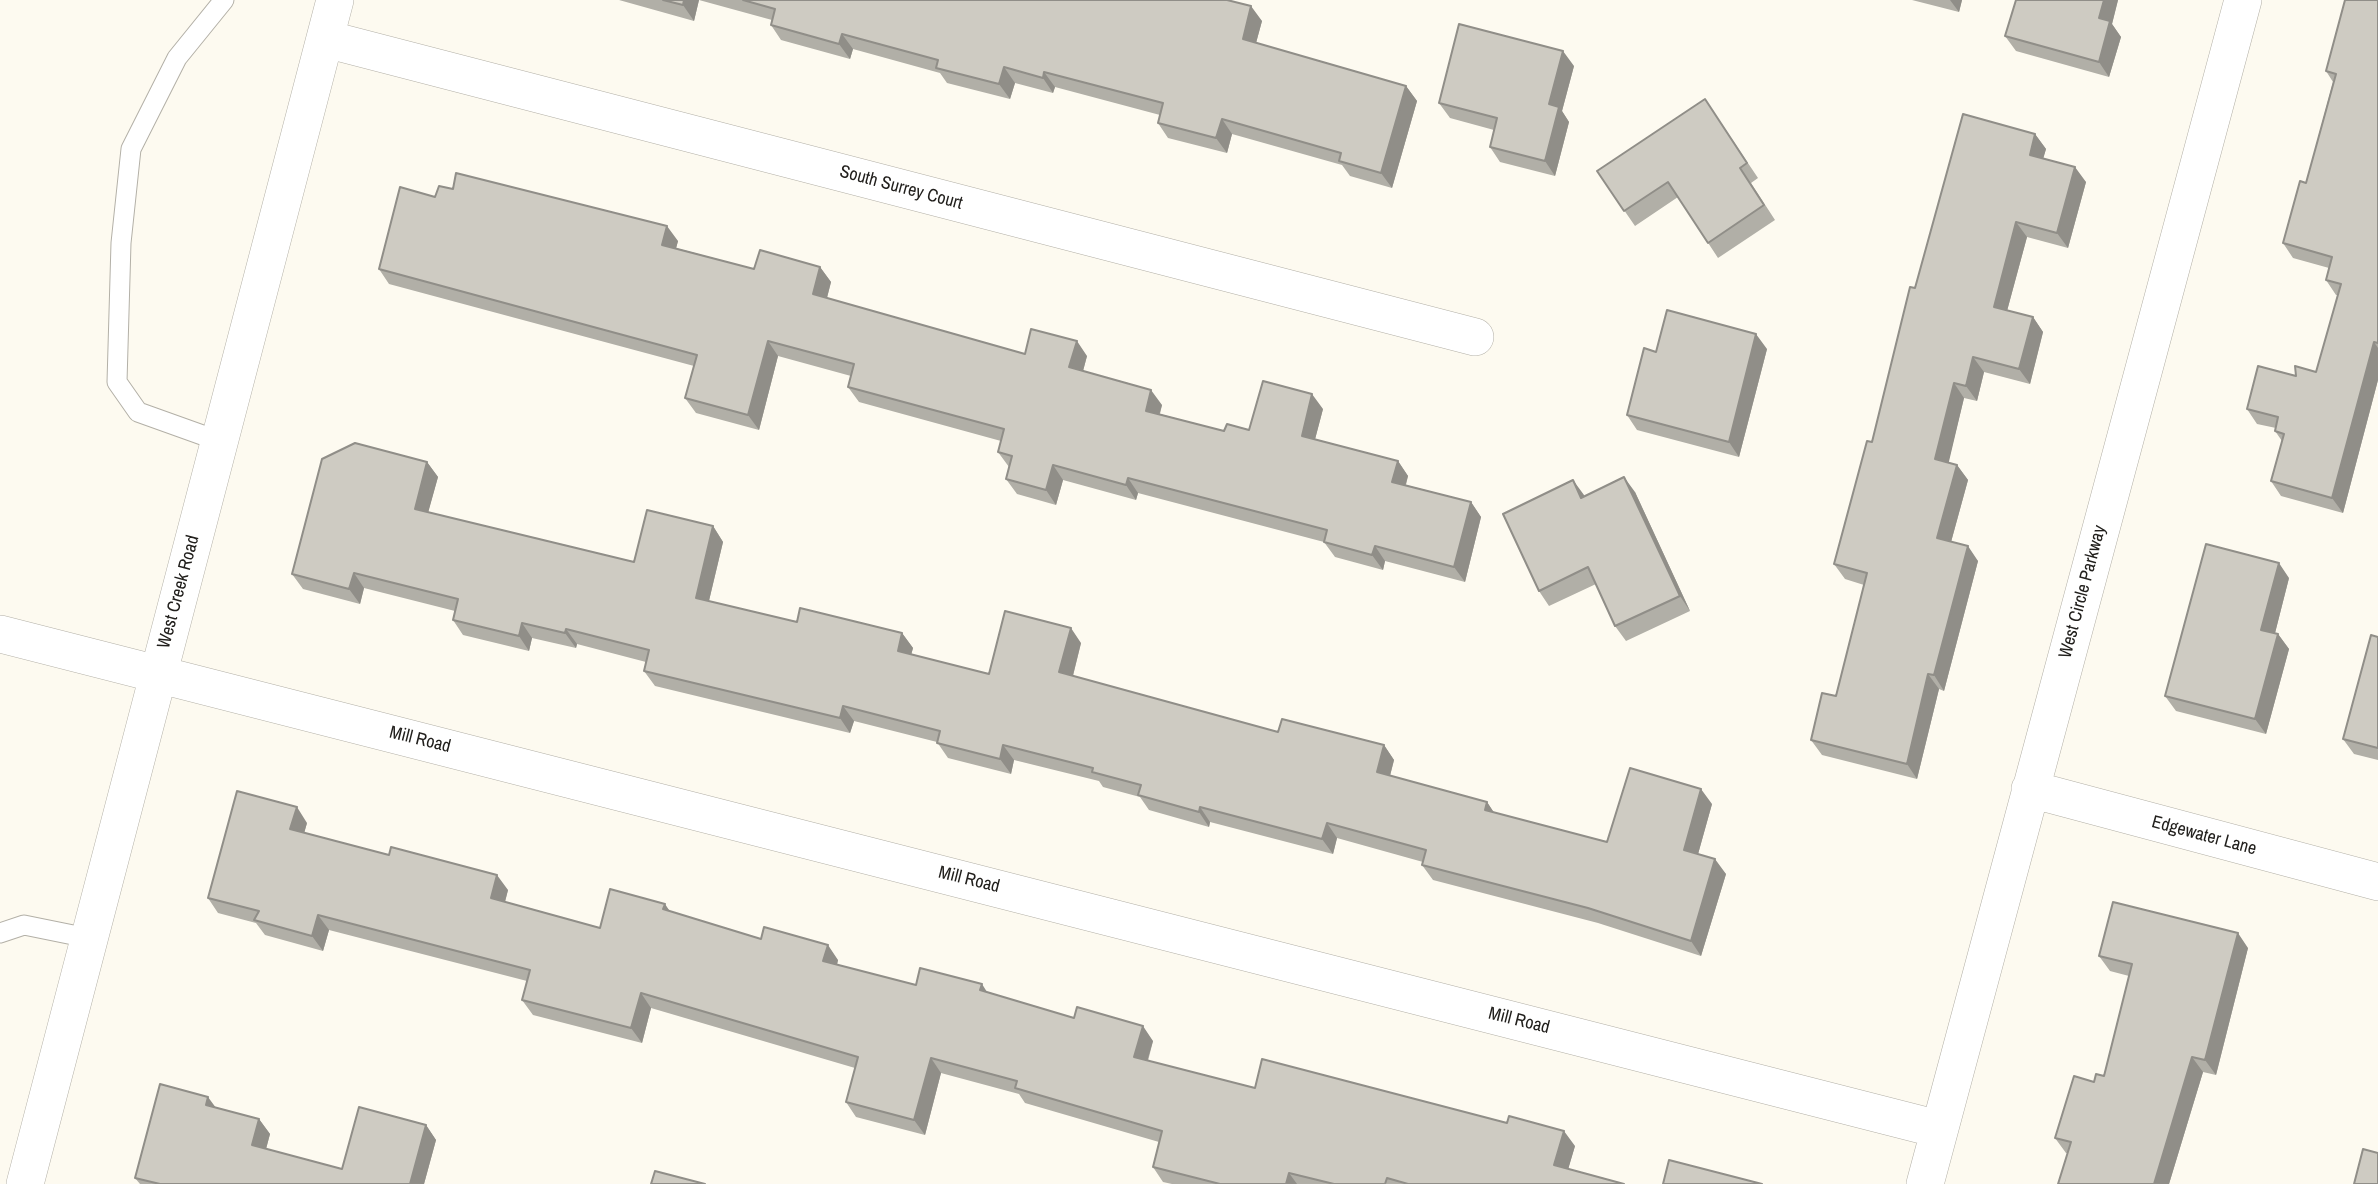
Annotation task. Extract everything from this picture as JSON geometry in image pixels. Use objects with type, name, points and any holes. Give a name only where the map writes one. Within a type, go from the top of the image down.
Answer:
[{"type":"street","name":"West Circle Parkway","points":[[1924,1184],[2243,0]]},
{"type":"street","name":"West Creek Road","points":[[25,1184],[326,39],[331,1]]},
{"type":"street","name":"South Surrey Court","points":[[326,39],[1475,337]]},
{"type":"street","name":"Mill Road","points":[[0,635],[158,672],[1938,1129]]},
{"type":"street","name":"Edgewater Lane","points":[[2030,789],[2378,882]]},
{"type":"lane","points":[[219,441],[138,412],[117,382],[121,243],[131,149],[177,58],[224,0]]},
{"type":"lane","points":[[0,933],[24,925],[89,938]]},
{"type":"building","points":[[663,0],[684,0],[683,5]]},
{"type":"building","points":[[743,0],[1227,0],[1251,6],[1243,39],[1406,86],[1381,173],[1339,161],[1341,153],[1222,119],[1216,138],[1158,123],[1163,103],[1044,72],[1043,78],[1004,67],[999,84],[936,68],[938,60],[842,34],[839,44],[771,25],[775,9]]},
{"type":"building","points":[[2016,0],[2104,0],[2099,18],[2110,21],[2099,62],[2005,36]]},
{"type":"building","points":[[2345,0],[2378,0],[2378,343],[2374,342],[2332,498],[2271,481],[2284,434],[2275,431],[2278,417],[2247,409],[2258,366],[2296,376],[2295,366],[2316,372],[2341,284],[2326,280],[2332,257],[2283,243],[2300,181],[2306,183],[2336,74],[2326,71]]},
{"type":"building","points":[[1459,24],[1563,51],[1549,104],[1559,107],[1545,161],[1490,147],[1497,118],[1439,103]]},
{"type":"building","points":[[1705,99],[1747,163],[1740,168],[1764,205],[1708,243],[1668,182],[1624,211],[1597,171]]},
{"type":"building","points":[[1963,114],[2035,134],[2030,155],[2075,167],[2057,233],[2016,222],[1994,307],[2033,317],[2019,369],[1973,357],[1966,386],[1954,383],[1935,459],[1957,465],[1937,538],[1968,546],[1934,675],[1928,674],[1907,764],[1811,740],[1822,693],[1836,696],[1867,573],[1834,564],[1867,441],[1872,442],[1910,287],[1915,288]]},
{"type":"building","points":[[456,173],[667,226],[662,245],[754,269],[760,250],[820,267],[813,294],[1025,354],[1031,329],[1077,341],[1069,367],[1151,390],[1146,411],[1224,431],[1227,424],[1249,430],[1263,381],[1312,394],[1302,436],[1398,461],[1392,482],[1471,502],[1454,567],[1375,546],[1372,555],[1324,542],[1327,530],[1128,478],[1126,485],[1053,465],[1046,490],[1006,479],[1012,456],[998,452],[1004,429],[848,387],[854,364],[768,341],[748,415],[685,398],[697,355],[379,269],[400,187],[435,197],[439,186],[453,189]]},
{"type":"building","points":[[1667,310],[1756,334],[1729,442],[1627,415],[1644,348],[1656,352]]},
{"type":"building","points":[[355,443],[427,462],[415,509],[634,562],[647,510],[713,526],[696,598],[797,622],[800,608],[902,633],[898,651],[989,674],[1005,611],[1071,628],[1059,672],[1278,732],[1282,719],[1384,745],[1377,772],[1487,802],[1485,810],[1607,842],[1630,768],[1701,789],[1684,850],[1715,859],[1691,941],[1588,908],[1422,865],[1426,850],[1327,823],[1322,839],[1200,807],[1199,812],[1138,795],[1141,785],[1092,772],[1093,768],[1003,745],[1000,759],[937,743],[940,731],[843,706],[840,718],[644,671],[649,650],[566,629],[565,633],[522,623],[519,636],[453,620],[458,599],[354,573],[349,589],[292,574],[322,459]]},
{"type":"building","points":[[1624,477],[1680,596],[1615,626],[1588,567],[1539,591],[1503,514],[1573,480],[1581,498]]},
{"type":"building","points":[[2206,544],[2279,563],[2261,630],[2278,634],[2255,719],[2165,696]]},
{"type":"building","points":[[2371,635],[2378,637],[2378,748],[2343,739]]},
{"type":"building","points":[[237,791],[297,807],[290,829],[389,855],[391,847],[497,875],[491,898],[600,928],[610,889],[665,904],[663,909],[761,939],[764,927],[828,945],[823,961],[916,985],[920,968],[982,984],[980,990],[1074,1018],[1077,1007],[1143,1026],[1134,1057],[1255,1088],[1262,1059],[1507,1123],[1509,1116],[1564,1131],[1554,1165],[1624,1184],[1408,1184],[1387,1178],[1385,1184],[1334,1184],[1289,1173],[1286,1184],[1220,1184],[1153,1167],[1162,1131],[1015,1088],[1017,1081],[931,1058],[914,1120],[846,1102],[858,1057],[641,993],[631,1028],[522,1000],[530,970],[318,915],[312,936],[254,920],[259,911],[208,898]]},
{"type":"building","points":[[2113,902],[2238,933],[2205,1060],[2192,1057],[2154,1184],[2058,1184],[2071,1142],[2055,1138],[2074,1076],[2094,1082],[2096,1074],[2104,1076],[2132,964],[2099,956]]},
{"type":"building","points":[[160,1084],[208,1097],[206,1105],[259,1119],[252,1145],[342,1169],[359,1107],[426,1125],[410,1184],[160,1184],[135,1178]]},
{"type":"building","points":[[2363,1149],[2378,1153],[2378,1184],[2354,1184]]},
{"type":"building","points":[[1669,1160],[1762,1184],[1663,1184]]},
{"type":"building","points":[[655,1171],[705,1184],[651,1184]]}]
